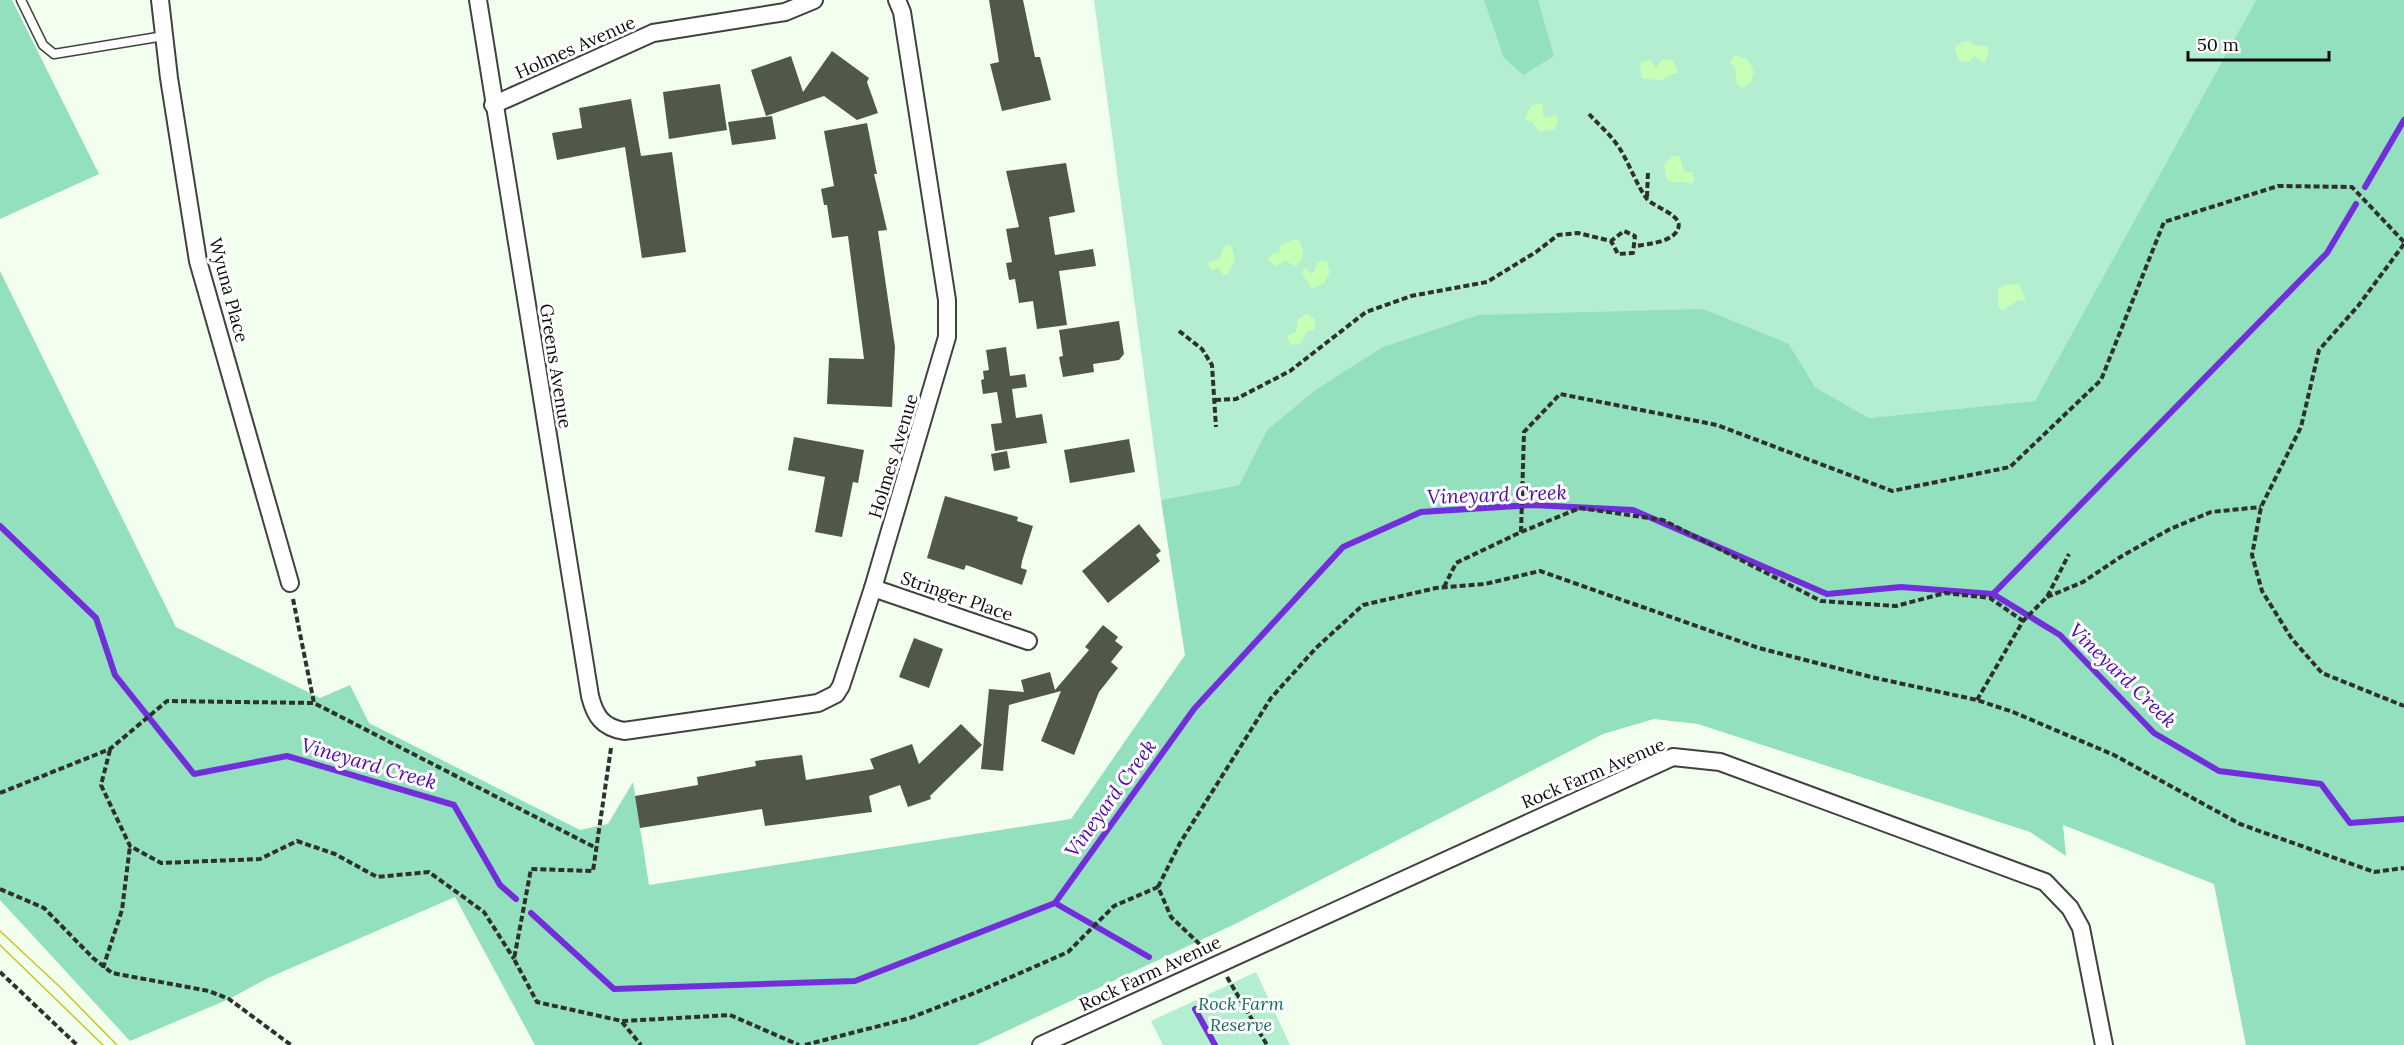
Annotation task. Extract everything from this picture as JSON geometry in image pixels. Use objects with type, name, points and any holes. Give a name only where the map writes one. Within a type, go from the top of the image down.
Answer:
[{"type":"street","name":"Wyuna Place","points":[[160,0],[198,261],[290,583]]},
{"type":"street","name":"Greens Avenue","points":[[478,0],[590,696],[598,718],[613,729]]},
{"type":"street","name":"Holmes Avenue","points":[[494,105],[653,33],[785,12],[814,0]]},
{"type":"street","name":"Holmes Avenue","points":[[613,729],[636,731],[828,700],[841,686],[943,357],[948,319],[902,12],[897,0]]},
{"type":"street","name":"Stringer Place","points":[[873,588],[1028,640]]},
{"type":"street","name":"Rock Farm Avenue","points":[[1041,1045],[1673,757],[1720,762],[2045,882],[2070,908],[2081,928],[2104,1045]]},
{"type":"lane","points":[[21,0],[43,45],[54,54],[164,36]]},
{"type":"path","points":[[1589,114],[1620,148],[1647,198],[1656,207],[1674,215],[1679,228],[1673,236],[1636,246]]},
{"type":"path","points":[[1647,198],[1648,171]]},
{"type":"path","points":[[1521,532],[1524,432],[1560,394],[1717,425],[1892,491],[2010,467],[2101,380],[2164,222],[2278,186],[2352,187],[2404,243],[2358,306],[2319,350],[2301,427],[2261,507],[2252,555],[2262,591],[2292,639],[2322,673],[2404,706]]},
{"type":"path","points":[[1215,400],[1236,399],[1290,370],[1366,312],[1411,296],[1487,282],[1536,252],[1558,234],[1578,233],[1611,241],[1618,254],[1633,253],[1636,246],[1635,236],[1630,232],[1624,231],[1611,241]]},
{"type":"path","points":[[1179,331],[1208,357],[1215,400],[1216,427]]},
{"type":"path","points":[[2047,597],[2083,582],[2122,556],[2170,529],[2211,512],[2261,507]]},
{"type":"path","points":[[1443,587],[1456,563],[1521,532],[1580,508],[1663,520],[1821,602],[1896,606],[1945,593],[1990,598],[2023,621]]},
{"type":"path","points":[[1977,700],[2023,621],[2047,597],[2069,554]]},
{"type":"path","points":[[805,1045],[910,1018],[977,992],[1068,952],[1114,906],[1158,887],[1180,843],[1271,698],[1316,648],[1363,605],[1443,587],[1485,584],[1540,571],[1759,648],[1871,677],[1977,700],[2013,712],[2114,755],[2240,824],[2374,872],[2404,868]]},
{"type":"path","points":[[290,583],[314,704]]},
{"type":"path","points":[[0,793],[110,749],[166,701],[314,704],[597,848]]},
{"type":"path","points":[[514,959],[531,869],[593,871],[611,748]]},
{"type":"path","points":[[103,968],[122,910],[130,846],[101,785],[110,749]]},
{"type":"path","points":[[130,846],[160,863],[260,859],[297,841],[335,854],[376,877],[429,872],[484,912],[514,959],[537,1002],[622,1021],[730,1015],[799,1045]]},
{"type":"path","points":[[1158,887],[1171,917],[1218,963],[1267,1045]]},
{"type":"path","points":[[0,889],[44,908],[103,968],[124,977],[183,986],[229,999],[291,1045]]},
{"type":"path","points":[[0,972],[77,1045]]},
{"type":"path","points":[[622,1021],[641,1045]]},
{"type":"green space","points":[[1094,0],[2256,0],[2036,401],[1869,418],[1815,387],[1789,344],[1381,348],[1315,390],[1267,430],[1239,485],[1161,500]]},
{"type":"green space","name":"Rock Farm Reserve","points":[[1256,972],[1290,1045],[1163,1045],[1151,1021]]},
{"type":"shaded area","points":[[0,0],[12,0],[99,174],[0,219]]},
{"type":"shaded area","points":[[1484,0],[1538,0],[1554,56],[1523,75],[1504,58]]},
{"type":"shaded area","points":[[2256,0],[2404,0],[2404,1045],[2246,1045],[2214,884],[2063,825],[2066,856],[2030,832],[1698,724],[1654,719],[1603,734],[1235,924],[977,1045],[535,1045],[455,897],[130,1041],[0,900],[0,271],[176,627],[320,698],[350,685],[369,723],[580,830],[608,824],[633,782],[649,885],[1071,819],[1185,655],[1161,500],[1239,485],[1267,430],[1315,390],[1381,348],[1478,315],[1703,309],[1789,344],[1815,387],[1869,418],[2035,401]]},
{"type":"sand","points":[[1969,41],[1974,45],[1989,47],[1986,61],[1983,62],[1975,56],[1968,62],[1959,61],[1955,48],[1962,42]]},
{"type":"sand","points":[[1736,55],[1748,60],[1754,72],[1750,83],[1742,88],[1737,84],[1735,67],[1730,62]]},
{"type":"sand","points":[[1663,59],[1673,60],[1678,73],[1668,75],[1663,80],[1643,79],[1640,69],[1641,62],[1650,60],[1656,67]]},
{"type":"sand","points":[[1540,103],[1543,106],[1543,116],[1546,118],[1555,115],[1558,119],[1555,129],[1539,132],[1533,123],[1525,119],[1531,106]]},
{"type":"sand","points":[[1672,156],[1680,157],[1684,172],[1693,172],[1694,182],[1689,184],[1667,180],[1664,165]]},
{"type":"sand","points":[[1295,239],[1300,242],[1303,252],[1296,266],[1285,261],[1276,266],[1268,260],[1272,254],[1280,252],[1280,245]]},
{"type":"sand","points":[[1231,245],[1235,259],[1228,274],[1224,275],[1218,268],[1212,270],[1209,262],[1219,259],[1225,246]]},
{"type":"sand","points":[[1327,262],[1330,272],[1324,283],[1312,289],[1302,273],[1305,268],[1310,273],[1314,272],[1317,263]]},
{"type":"sand","points":[[2019,285],[2026,300],[2017,301],[2002,311],[1998,305],[1998,290],[2002,286]]},
{"type":"sand","points":[[1307,314],[1315,319],[1314,330],[1307,331],[1300,344],[1292,345],[1287,339],[1288,335],[1296,332],[1298,319]]},
{"type":"building","points":[[989,0],[1023,0],[1035,57],[1040,57],[1051,100],[1002,111],[990,64],[999,62]]},
{"type":"building","points":[[832,51],[869,78],[867,82],[878,113],[857,120],[824,96],[766,116],[751,70],[791,56],[803,92]]},
{"type":"building","points":[[720,84],[727,130],[669,139],[663,92]]},
{"type":"building","points":[[631,99],[641,156],[672,152],[686,252],[642,258],[625,147],[557,160],[552,133],[582,128],[579,108]]},
{"type":"building","points":[[772,116],[776,139],[732,145],[728,122]]},
{"type":"building","points":[[867,123],[877,174],[874,174],[887,230],[878,231],[895,347],[892,407],[827,404],[829,358],[864,359],[848,236],[832,238],[827,205],[824,205],[821,189],[834,186],[824,131]]},
{"type":"building","points":[[1066,163],[1075,212],[1049,217],[1055,255],[1093,249],[1096,266],[1059,271],[1067,325],[1037,329],[1033,301],[1019,303],[1015,279],[1009,280],[1006,263],[1012,262],[1006,229],[1019,227],[1006,171]]},
{"type":"building","points":[[1119,321],[1124,354],[1119,360],[1093,364],[1094,372],[1063,377],[1059,357],[1063,356],[1059,330]]},
{"type":"building","points":[[1006,347],[1010,376],[1025,374],[1027,387],[1012,389],[1016,418],[1042,414],[1047,443],[995,451],[991,424],[1002,423],[997,392],[983,394],[981,380],[984,379],[983,371],[989,370],[986,350]]},
{"type":"building","points":[[794,437],[864,450],[858,483],[853,482],[842,537],[815,532],[825,477],[788,470]]},
{"type":"building","points":[[1129,439],[1135,472],[1070,483],[1064,450]]},
{"type":"building","points":[[1007,451],[1010,468],[994,471],[991,454]]},
{"type":"building","points":[[945,496],[1018,517],[1017,521],[1033,526],[1022,561],[1021,568],[1027,570],[1022,585],[966,565],[964,570],[927,558]]},
{"type":"building","points":[[1139,524],[1161,551],[1156,555],[1160,561],[1108,603],[1082,571]]},
{"type":"building","points":[[1103,625],[1118,637],[1115,641],[1123,647],[1111,662],[1118,668],[1099,692],[1074,755],[1041,741],[1061,691],[1009,705],[1003,771],[981,769],[989,689],[1024,692],[1021,680],[1050,672],[1055,690],[1089,650],[1085,647]]},
{"type":"building","points":[[914,638],[943,649],[929,688],[899,677]]},
{"type":"building","points":[[961,724],[982,745],[930,796],[931,799],[908,807],[900,785],[869,796],[872,812],[765,826],[762,809],[640,828],[635,796],[698,785],[697,777],[756,766],[755,761],[802,755],[806,780],[874,769],[870,759],[912,744],[919,764]]},
{"type":"waterway","points":[[2365,187],[2404,120]]},
{"type":"waterway","points":[[1993,594],[2327,253],[2356,204]]},
{"type":"waterway","name":"Vineyard Creek","points":[[531,913],[614,989],[855,981],[1055,903],[1194,709],[1343,547],[1421,512],[1532,505],[1633,510],[1827,594],[1901,587],[1993,594],[2060,635],[2154,733],[2219,771],[2321,784],[2350,823],[2404,819]]},
{"type":"waterway","name":"Vineyard Creek","points":[[0,526],[96,618],[115,675],[194,774],[287,756],[454,805],[500,885],[516,899]]},
{"type":"waterway","points":[[1055,903],[1149,957]]},
{"type":"waterway","points":[[1195,1009],[1215,1045]]},
{"type":"tram line","points":[[0,931],[117,1045]]},
{"type":"tram line","points":[[0,945],[103,1045]]}]
